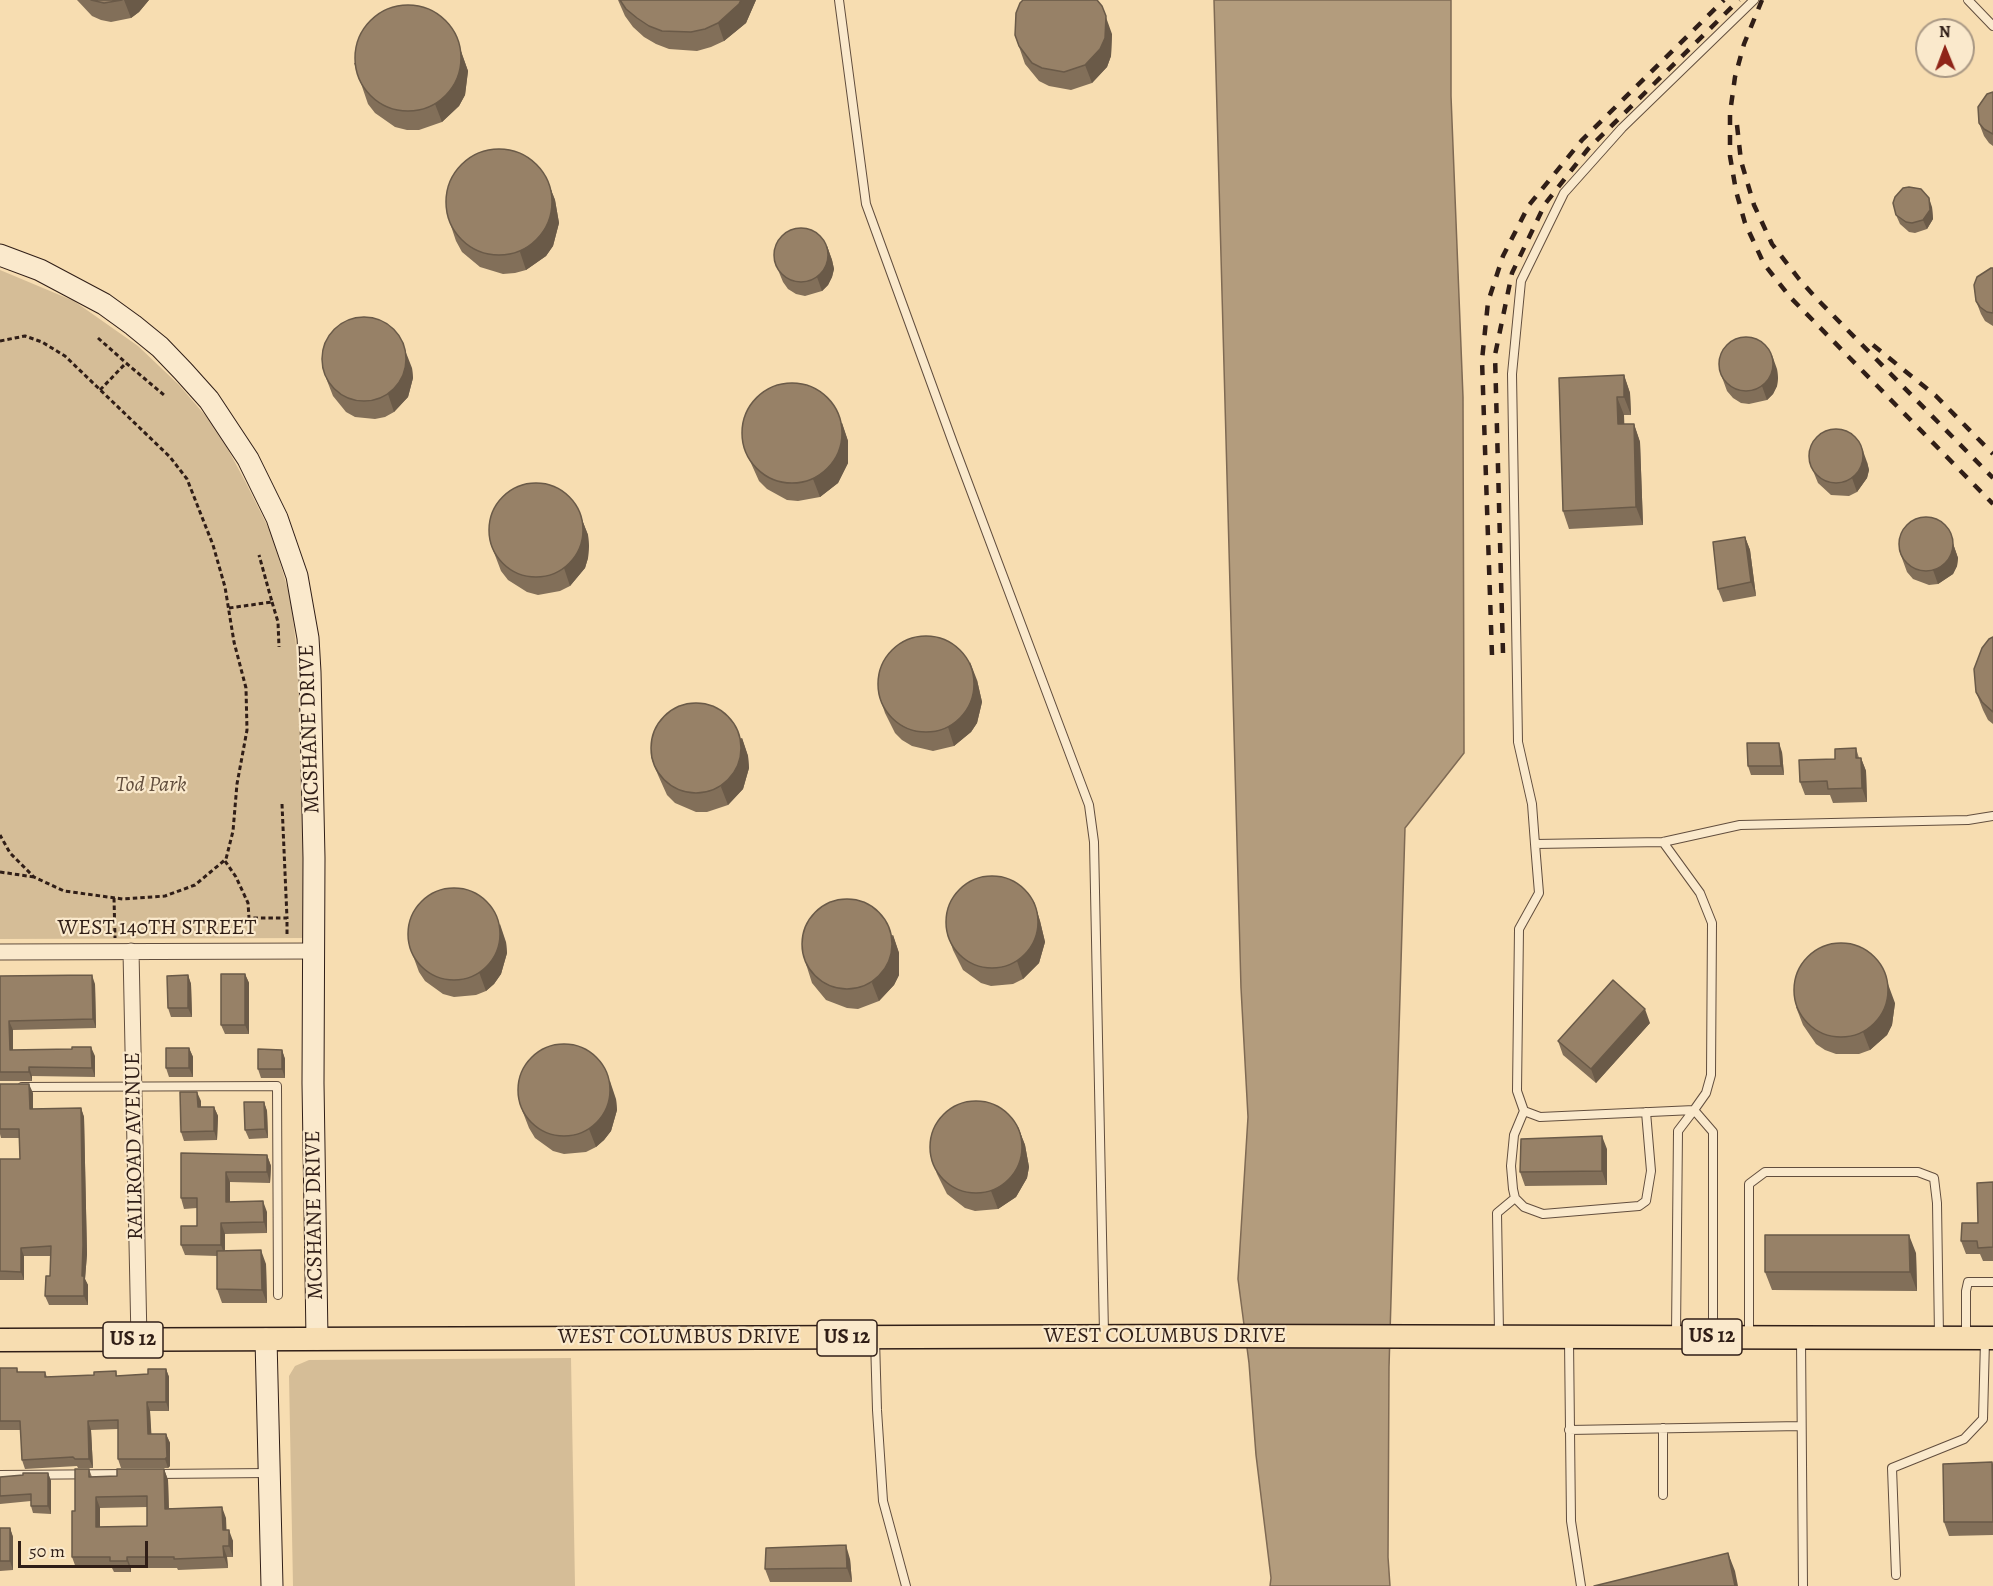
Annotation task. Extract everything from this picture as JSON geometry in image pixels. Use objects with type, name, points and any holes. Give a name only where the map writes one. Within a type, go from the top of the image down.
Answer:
[{"type":"main road","name":"WEST COLUMBUS DRIVE","points":[[0,1340],[1219,1336],[1499,1338]]},
{"type":"main road","name":"US 12","points":[[1499,1338],[1981,1338]]},
{"type":"street","name":"MCSHANE DRIVE","points":[[0,255],[40,270],[80,290],[133,325],[160,347],[208,400],[253,468],[277,518],[297,576],[308,638],[314,858],[313,1083],[317,1339]]},
{"type":"street","name":"RAILROAD AVENUE","points":[[131,951],[139,1340]]},
{"type":"street","name":"WEST 140TH STREET","points":[[0,952],[314,951]]},
{"type":"street","points":[[267,1339],[272,1586]]},
{"type":"lane","points":[[839,0],[866,204],[1089,805],[1094,842],[1104,1337]]},
{"type":"lane","points":[[1646,1112],[1651,1172],[1646,1201],[1639,1206],[1543,1214],[1524,1207],[1515,1198],[1511,1166],[1514,1135],[1524,1111],[1516,1091],[1519,929],[1539,893],[1532,804],[1518,742],[1512,374],[1521,281],[1564,193],[1622,128],[1754,0]]},
{"type":"lane","points":[[1968,0],[1993,26]]},
{"type":"lane","points":[[1535,844],[1663,842],[1740,825],[1968,819],[1993,816]]},
{"type":"lane","points":[[1663,842],[1700,893],[1712,923],[1711,1075],[1707,1093],[1678,1131],[1676,1337]]},
{"type":"lane","points":[[12,1087],[277,1086],[279,1295]]},
{"type":"lane","points":[[1524,1111],[1540,1117],[1694,1110]]},
{"type":"lane","points":[[1694,1110],[1713,1132],[1713,1337]]},
{"type":"lane","points":[[1749,1337],[1749,1184],[1765,1172],[1917,1172],[1935,1178],[1940,1338]]},
{"type":"lane","points":[[1499,1338],[1497,1213],[1515,1198]]},
{"type":"lane","points":[[1896,1575],[1892,1468],[1964,1439],[1983,1419],[1981,1338],[1966,1291],[1968,1282],[1993,1282]]},
{"type":"lane","points":[[875,1337],[883,1501],[906,1586]]},
{"type":"lane","points":[[1802,1337],[1803,1586]]},
{"type":"lane","points":[[1569,1338],[1571,1521],[1581,1586]]},
{"type":"lane","points":[[1569,1430],[1801,1426]]},
{"type":"lane","points":[[1662,1428],[1664,1496]]},
{"type":"lane","points":[[152,1474],[269,1473]]},
{"type":"lane","points":[[0,1475],[141,1474]]},
{"type":"path","points":[[0,341],[25,336],[42,342],[65,356],[170,457],[187,479],[213,545],[229,609],[234,642],[246,688],[247,730],[237,784],[233,831],[225,861],[195,885],[165,896],[123,899],[64,891],[34,877],[0,872]]},
{"type":"path","points":[[98,338],[164,395]]},
{"type":"path","points":[[100,390],[126,363]]},
{"type":"path","points":[[259,555],[278,622],[279,647]]},
{"type":"path","points":[[229,609],[272,602]]},
{"type":"path","points":[[282,804],[287,951]]},
{"type":"path","points":[[0,835],[10,852],[34,877]]},
{"type":"path","points":[[225,861],[236,877],[248,903],[249,918],[287,918]]},
{"type":"path","points":[[114,898],[115,951]]},
{"type":"green space","name":"Tod Park","points":[[0,270],[74,301],[138,346],[179,385],[217,429],[272,535],[291,600],[299,672],[305,938],[0,939]]},
{"type":"green space","points":[[571,1358],[575,1586],[293,1586],[289,1376],[295,1366],[309,1360]]},
{"type":"shaded area","points":[[1214,0],[1451,0],[1451,96],[1463,397],[1464,753],[1405,828],[1389,1367],[1388,1557],[1390,1586],[1270,1586],[1249,1363],[1238,1279],[1248,1117],[1241,988]]},
{"type":"building","points":[[91,0],[122,0],[104,3]]},
{"type":"building","points":[[620,0],[741,0],[718,23],[691,32],[662,31],[649,26],[626,9]]},
{"type":"building","points":[[1023,0],[1097,0],[1106,16],[1105,38],[1100,49],[1085,65],[1064,72],[1042,68],[1032,63],[1019,46],[1015,35],[1016,13]]},
{"type":"building","points":[[408,5],[428,9],[445,21],[457,38],[461,58],[457,78],[445,95],[428,107],[408,111],[388,107],[371,95],[359,78],[355,58],[359,38],[371,21],[388,9]]},
{"type":"building","points":[[1993,92],[1993,134],[1979,123],[1978,107],[1987,94]]},
{"type":"building","points":[[499,149],[519,153],[536,165],[548,182],[552,202],[548,222],[536,239],[519,251],[499,255],[479,251],[462,239],[450,222],[446,202],[450,182],[462,165],[479,153]]},
{"type":"building","points":[[1903,188],[1921,189],[1929,198],[1930,210],[1923,220],[1912,223],[1896,215],[1893,203]]},
{"type":"building","points":[[801,228],[811,230],[820,236],[826,245],[828,255],[826,265],[820,274],[811,280],[801,282],[791,280],[782,274],[776,265],[774,255],[776,245],[782,236],[791,230]]},
{"type":"building","points":[[1993,268],[1993,313],[1980,307],[1976,301],[1974,285],[1977,277]]},
{"type":"building","points":[[364,317],[387,324],[399,336],[406,359],[399,382],[387,394],[364,401],[341,394],[329,382],[322,359],[329,336],[341,324]]},
{"type":"building","points":[[1746,337],[1756,339],[1765,345],[1771,354],[1773,364],[1771,374],[1765,383],[1756,389],[1746,391],[1736,389],[1727,383],[1721,374],[1719,364],[1721,354],[1727,345],[1736,339]]},
{"type":"building","points":[[1624,375],[1624,397],[1617,397],[1618,424],[1634,424],[1636,507],[1563,511],[1559,378]]},
{"type":"building","points":[[792,383],[811,387],[827,398],[838,414],[842,433],[838,452],[827,468],[811,479],[792,483],[773,479],[757,468],[746,452],[742,433],[746,414],[757,398],[773,387]]},
{"type":"building","points":[[1836,429],[1846,431],[1855,437],[1861,446],[1863,456],[1861,466],[1855,475],[1846,481],[1836,483],[1826,481],[1817,475],[1811,466],[1809,456],[1811,446],[1817,437],[1826,431]]},
{"type":"building","points":[[536,483],[554,487],[569,497],[579,512],[583,530],[579,548],[569,563],[554,573],[536,577],[518,573],[503,563],[493,548],[489,530],[493,512],[503,497],[518,487]]},
{"type":"building","points":[[1926,517],[1936,519],[1945,525],[1951,534],[1953,544],[1951,554],[1945,563],[1936,569],[1926,571],[1916,569],[1907,563],[1901,554],[1899,544],[1901,534],[1907,525],[1916,519]]},
{"type":"building","points":[[1745,537],[1751,582],[1718,589],[1713,542]]},
{"type":"building","points":[[926,636],[944,639],[960,650],[971,666],[974,684],[971,702],[960,718],[944,729],[926,732],[908,729],[892,718],[881,702],[878,684],[881,666],[892,650],[908,639]]},
{"type":"building","points":[[1993,637],[1993,712],[1982,702],[1976,692],[1974,669],[1982,648]]},
{"type":"building","points":[[687,703],[705,703],[721,710],[734,723],[741,739],[741,757],[734,773],[721,786],[705,793],[687,793],[671,786],[658,773],[651,757],[651,739],[658,723],[671,710]]},
{"type":"building","points":[[1747,743],[1779,743],[1781,766],[1748,766]]},
{"type":"building","points":[[1856,748],[1856,758],[1861,758],[1862,788],[1828,789],[1827,781],[1800,782],[1799,760],[1835,759],[1835,749]]},
{"type":"building","points":[[992,876],[1009,880],[1024,890],[1034,905],[1038,922],[1034,939],[1024,954],[1009,964],[992,968],[975,964],[960,954],[950,939],[946,922],[950,905],[960,890],[975,880]]},
{"type":"building","points":[[454,888],[471,892],[486,902],[496,917],[500,934],[496,951],[486,966],[471,976],[454,980],[437,976],[422,966],[412,951],[408,934],[412,917],[422,902],[437,892]]},
{"type":"building","points":[[838,899],[856,899],[872,906],[885,919],[892,935],[892,953],[885,969],[872,982],[856,989],[838,989],[822,982],[809,969],[802,953],[802,935],[809,919],[822,906]]},
{"type":"building","points":[[1841,943],[1859,947],[1874,957],[1884,972],[1888,990],[1884,1008],[1874,1023],[1859,1033],[1841,1037],[1823,1033],[1808,1023],[1798,1008],[1794,990],[1798,972],[1808,957],[1823,947]]},
{"type":"building","points":[[221,974],[245,974],[245,1025],[221,1025]]},
{"type":"building","points":[[92,975],[93,1019],[9,1021],[10,1050],[91,1047],[92,1068],[29,1067],[29,1072],[0,1072],[0,976]]},
{"type":"building","points":[[188,975],[188,1008],[168,1008],[167,976]]},
{"type":"building","points":[[1613,980],[1645,1009],[1591,1069],[1558,1041]]},
{"type":"building","points":[[564,1044],[581,1048],[596,1058],[606,1073],[610,1090],[606,1107],[596,1122],[581,1132],[564,1136],[547,1132],[532,1122],[522,1107],[518,1090],[522,1073],[532,1058],[547,1048]]},
{"type":"building","points":[[166,1048],[189,1048],[189,1068],[166,1068]]},
{"type":"building","points":[[258,1049],[282,1050],[282,1069],[258,1069]]},
{"type":"building","points":[[0,1084],[29,1084],[30,1109],[81,1108],[84,1296],[45,1296],[46,1276],[50,1276],[51,1246],[21,1248],[21,1272],[0,1271],[0,1159],[20,1159],[19,1129],[0,1129]]},
{"type":"building","points":[[180,1092],[197,1092],[198,1107],[214,1107],[214,1131],[181,1132]]},
{"type":"building","points":[[976,1101],[993,1105],[1008,1115],[1018,1130],[1022,1147],[1018,1164],[1008,1179],[993,1189],[976,1193],[959,1189],[944,1179],[934,1164],[930,1147],[934,1130],[944,1115],[959,1105]]},
{"type":"building","points":[[244,1102],[264,1102],[265,1129],[245,1130]]},
{"type":"building","points":[[1602,1136],[1602,1171],[1520,1172],[1521,1139]]},
{"type":"building","points":[[181,1153],[267,1155],[267,1172],[226,1172],[226,1202],[263,1201],[264,1222],[221,1223],[221,1245],[181,1245],[181,1226],[197,1226],[197,1198],[181,1198]]},
{"type":"building","points":[[1993,1182],[1993,1247],[1978,1248],[1977,1241],[1961,1241],[1962,1223],[1978,1223],[1977,1183]]},
{"type":"building","points":[[1765,1235],[1909,1235],[1910,1272],[1765,1272]]},
{"type":"building","points":[[261,1250],[262,1290],[217,1289],[217,1251]]},
{"type":"building","points":[[0,1368],[17,1368],[17,1372],[45,1372],[45,1377],[94,1375],[94,1372],[116,1371],[116,1376],[148,1374],[148,1369],[166,1369],[166,1402],[147,1402],[148,1434],[166,1434],[167,1457],[165,1459],[118,1459],[118,1420],[88,1421],[89,1459],[73,1457],[22,1460],[20,1421],[0,1421]]},
{"type":"building","points":[[1992,1462],[1993,1522],[1944,1522],[1943,1464]]},
{"type":"building","points":[[75,1469],[89,1469],[89,1477],[117,1476],[117,1469],[164,1469],[165,1509],[222,1507],[223,1530],[229,1530],[229,1546],[223,1546],[224,1557],[174,1559],[174,1557],[127,1557],[127,1561],[110,1561],[110,1557],[72,1557],[72,1511],[75,1511]],"holes":[[[147,1496],[147,1526],[96,1527],[96,1497]]]},
{"type":"building","points":[[23,1473],[48,1473],[48,1506],[31,1506],[31,1494],[0,1496],[0,1477],[23,1475]]},
{"type":"building","points":[[0,1528],[10,1528],[10,1561],[0,1561]]},
{"type":"building","points":[[846,1545],[847,1568],[765,1569],[766,1548]]},
{"type":"building","points":[[1728,1553],[1735,1586],[1594,1586]]},
{"type":"railway","points":[[1492,655],[1482,360],[1488,302],[1503,256],[1529,205],[1582,140],[1724,0]]},
{"type":"railway","points":[[1503,653],[1495,355],[1512,273],[1545,204],[1588,149],[1739,0]]},
{"type":"railway","points":[[1762,0],[1744,44],[1735,77],[1730,113],[1730,156],[1745,223],[1764,264],[1790,297],[1993,504]]},
{"type":"railway","points":[[1737,125],[1741,161],[1754,205],[1772,244],[1817,299],[1993,478]]},
{"type":"railway","points":[[1873,345],[1936,396],[1993,454]]}]
